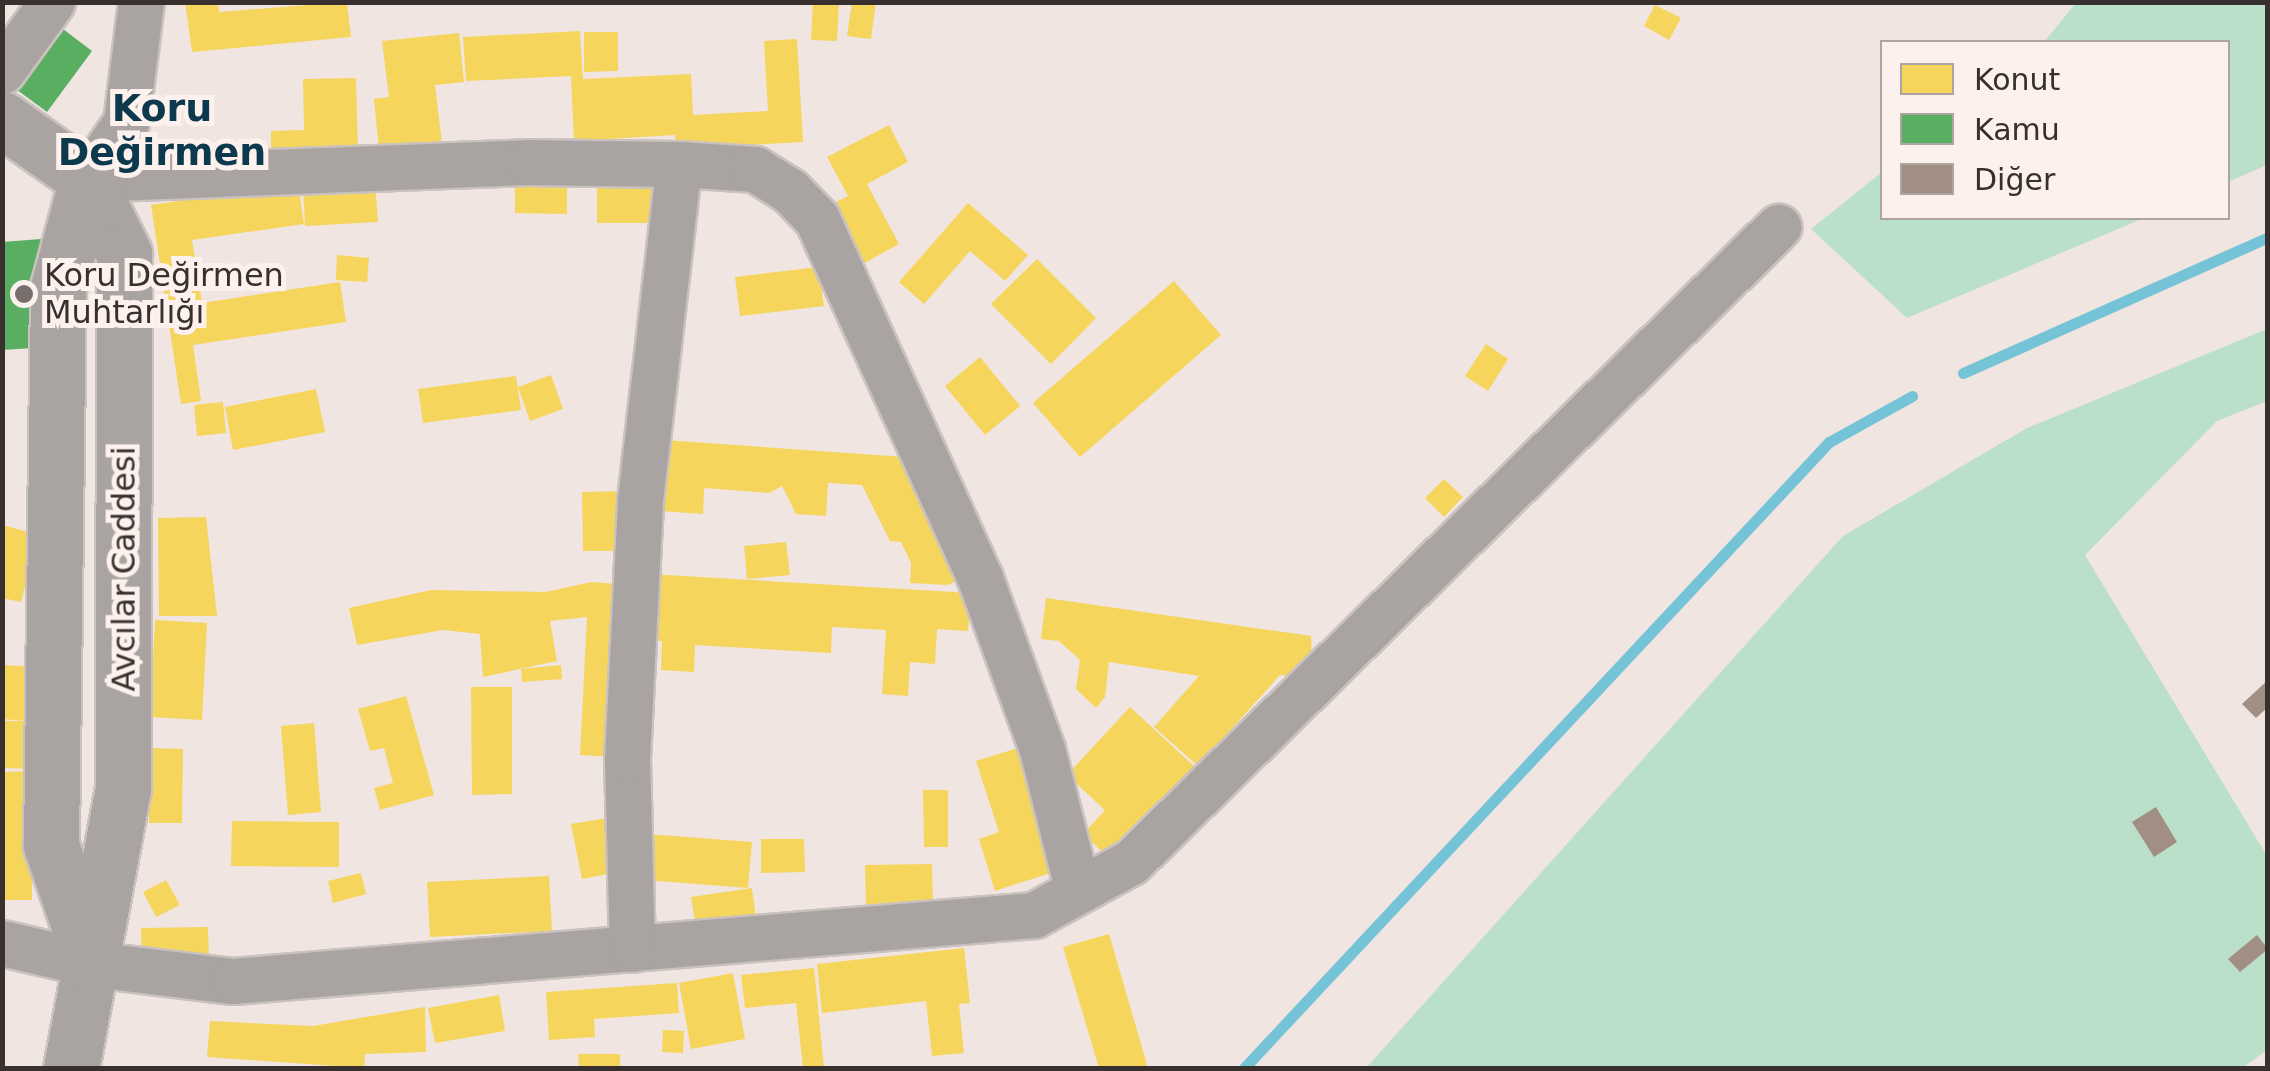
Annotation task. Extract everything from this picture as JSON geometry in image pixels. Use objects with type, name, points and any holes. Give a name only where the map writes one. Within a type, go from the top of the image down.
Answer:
[{"type":"street","points":[[2,71],[52,2]]},
{"type":"street","name":"Avcılar Caddesi","points":[[92,964],[51,845],[58,288],[87,179],[126,122],[141,2]]},
{"type":"street","points":[[2,119],[87,179],[527,162],[679,164],[755,169],[790,191],[817,220],[980,578],[1042,749],[1078,891]]},
{"type":"street","points":[[632,949],[627,759],[640,500],[679,164]]},
{"type":"street","name":"Avcılar Caddesi","points":[[71,1068],[123,788],[124,254],[87,179]]},
{"type":"street","points":[[2,943],[92,964],[232,981],[1034,915],[1131,862],[1778,227]]},
{"type":"green space","points":[[2076,3],[2267,3],[2267,165],[2230,181],[2230,40],[2046,40]]},
{"type":"green space","points":[[1880,174],[1880,220],[2139,220],[1907,318],[1811,229]]},
{"type":"green space","points":[[2267,329],[2267,401],[2217,421],[2085,555],[2267,856],[2267,1050],[2242,1068],[1366,1068],[1843,536],[2027,428]]},
{"type":"building: Konut","points":[[185,2],[218,2],[219,12],[347,2],[351,37],[192,52]]},
{"type":"building: Konut","points":[[813,2],[839,2],[837,41],[811,40]]},
{"type":"building: Konut","points":[[852,2],[876,2],[871,39],[847,36]]},
{"type":"building: Konut","points":[[1655,5],[1681,18],[1669,40],[1644,26]]},
{"type":"building: Konut","points":[[580,31],[583,79],[691,74],[693,115],[768,111],[764,41],[797,39],[803,142],[676,149],[675,135],[574,141],[571,76],[466,81],[463,37]]},
{"type":"building: Konut","points":[[584,32],[618,32],[618,71],[584,72]]},
{"type":"building: Konut","points":[[459,33],[464,82],[435,85],[442,143],[379,149],[374,99],[389,97],[382,41]]},
{"type":"building: Konut","points":[[356,78],[358,152],[271,154],[271,131],[304,130],[303,79]]},
{"type":"building: Konut","points":[[889,125],[908,162],[867,184],[899,244],[861,265],[830,205],[848,196],[827,157]]},
{"type":"building: Konut","points":[[515,172],[567,173],[567,214],[515,213]]},
{"type":"building: Konut","points":[[597,173],[661,174],[661,223],[597,223]]},
{"type":"building: Konut","points":[[375,182],[378,222],[305,226],[303,185]]},
{"type":"building: Konut","points":[[298,183],[304,224],[192,240],[202,303],[340,282],[346,322],[193,345],[201,401],[181,404],[151,205]]},
{"type":"building: Konut","points":[[968,203],[1028,255],[1005,281],[970,251],[924,304],[899,282]]},
{"type":"building: Konut","points":[[337,255],[369,258],[367,282],[336,280]]},
{"type":"building: Konut","points":[[1037,259],[1096,318],[1051,364],[991,304]]},
{"type":"building: Konut","points":[[818,267],[824,306],[740,316],[735,277]]},
{"type":"building: Konut","points":[[1174,281],[1221,335],[1080,457],[1033,403]]},
{"type":"building: Konut","points":[[1486,344],[1508,359],[1488,391],[1465,376]]},
{"type":"building: Konut","points":[[980,357],[1020,406],[985,435],[945,386]]},
{"type":"building: Konut","points":[[551,375],[563,409],[530,421],[518,387]]},
{"type":"building: Konut","points":[[516,376],[521,410],[423,423],[418,389]]},
{"type":"building: Konut","points":[[316,389],[325,432],[233,450],[225,407]]},
{"type":"building: Konut","points":[[223,402],[226,433],[197,436],[194,405]]},
{"type":"building: Konut","points":[[664,440],[904,457],[964,577],[948,585],[910,583],[911,563],[901,542],[890,541],[862,485],[828,483],[826,516],[796,514],[782,486],[769,493],[704,488],[703,514],[659,511]]},
{"type":"building: Konut","points":[[1444,479],[1463,497],[1444,517],[1425,498]]},
{"type":"building: Konut","points":[[630,491],[630,551],[583,551],[582,492]]},
{"type":"building: Konut","points":[[206,517],[217,616],[159,616],[158,518]]},
{"type":"building: Konut","points":[[2,525],[39,535],[21,602],[2,598]]},
{"type":"building: Konut","points":[[786,542],[790,575],[747,579],[744,546]]},
{"type":"building: Konut","points":[[650,574],[971,593],[968,631],[937,629],[935,664],[910,662],[908,696],[882,694],[886,630],[832,627],[831,653],[695,645],[694,672],[661,670],[662,641],[646,640]]},
{"type":"building: Konut","points":[[592,582],[627,585],[613,757],[580,755],[587,617],[550,621],[557,661],[483,677],[480,634],[443,630],[357,645],[349,608],[431,590],[545,592]]},
{"type":"building: Konut","points":[[1046,598],[1311,636],[1312,657],[1294,676],[1280,675],[1198,766],[1154,727],[1199,676],[1109,662],[1105,697],[1096,708],[1076,689],[1080,660],[1059,641],[1041,639]]},
{"type":"building: Konut","points":[[155,620],[207,623],[202,720],[150,717]]},
{"type":"building: Konut","points":[[2,665],[37,667],[37,769],[2,768],[2,721],[27,721],[2,719]]},
{"type":"building: Konut","points":[[561,665],[562,679],[522,682],[521,669]]},
{"type":"building: Konut","points":[[471,687],[512,687],[512,794],[472,795]]},
{"type":"building: Konut","points":[[406,696],[434,795],[380,810],[374,788],[393,783],[384,748],[370,751],[358,709]]},
{"type":"building: Konut","points":[[1130,707],[1196,768],[1111,860],[1083,834],[1105,810],[1067,775]]},
{"type":"building: Konut","points":[[314,723],[321,812],[288,815],[281,726]]},
{"type":"building: Konut","points":[[1024,746],[1063,869],[995,891],[979,839],[999,832],[976,761]]},
{"type":"building: Konut","points":[[149,748],[183,749],[182,823],[149,823]]},
{"type":"building: Konut","points":[[31,771],[32,900],[2,900],[2,772]]},
{"type":"building: Konut","points":[[923,790],[948,790],[948,847],[924,847]]},
{"type":"building: Konut","points":[[613,817],[623,871],[582,879],[571,824]]},
{"type":"building: Konut","points":[[232,821],[339,822],[339,867],[231,866]]},
{"type":"building: Konut","points":[[648,834],[752,842],[748,888],[645,880]]},
{"type":"building: Konut","points":[[761,839],[804,839],[805,872],[761,873]]},
{"type":"building: Konut","points":[[932,864],[933,906],[866,907],[865,865]]},
{"type":"building: Konut","points":[[361,873],[366,894],[333,903],[328,881]]},
{"type":"building: Konut","points":[[549,876],[552,931],[430,937],[427,882]]},
{"type":"building: Konut","points":[[166,880],[180,905],[156,917],[143,892]]},
{"type":"building: Konut","points":[[752,888],[756,919],[696,927],[691,897]]},
{"type":"building: Konut","points":[[208,927],[209,961],[142,962],[141,928]]},
{"type":"building: Konut","points":[[1109,934],[1148,1068],[1099,1068],[1063,947]]},
{"type":"building: Konut","points":[[964,948],[970,1003],[959,1004],[964,1053],[932,1056],[926,1001],[822,1013],[817,964]]},
{"type":"building: Konut","points":[[814,968],[824,1068],[803,1068],[796,1003],[745,1008],[741,975]]},
{"type":"building: Konut","points":[[733,973],[745,1039],[691,1049],[679,983]]},
{"type":"building: Konut","points":[[677,983],[679,1013],[594,1019],[595,1037],[549,1040],[546,992]]},
{"type":"building: Konut","points":[[499,995],[505,1031],[435,1043],[428,1008]]},
{"type":"building: Konut","points":[[425,1007],[426,1052],[365,1054],[364,1068],[207,1057],[210,1021],[313,1026]]},
{"type":"building: Konut","points":[[663,1030],[684,1031],[683,1053],[662,1052]]},
{"type":"building: Konut","points":[[578,1054],[620,1054],[620,1068],[579,1068]]},
{"type":"building: Kamu","points":[[51,20],[92,51],[47,112],[5,81]]},
{"type":"building: Kamu","name":"Koru Değirmen Muhtarlığı","points":[[41,239],[49,347],[2,350],[2,242]]},
{"type":"building: Diğer","points":[[2268,680],[2268,707],[2256,718],[2242,704]]},
{"type":"building: Diğer","points":[[2156,807],[2177,842],[2154,857],[2132,822]]},
{"type":"building: Diğer","points":[[2257,935],[2268,949],[2240,972],[2228,959]]},
{"type":"waterway","points":[[1963,373],[2268,237]]},
{"type":"waterway","points":[[1244,1068],[1829,442],[1912,396]]},
{"type":"place","name":"Koru Değirmen Muhtarlığı","points":[[24,294]]},
{"type":"district","name":"Koru Değirmen","points":[[162,130]]}]
